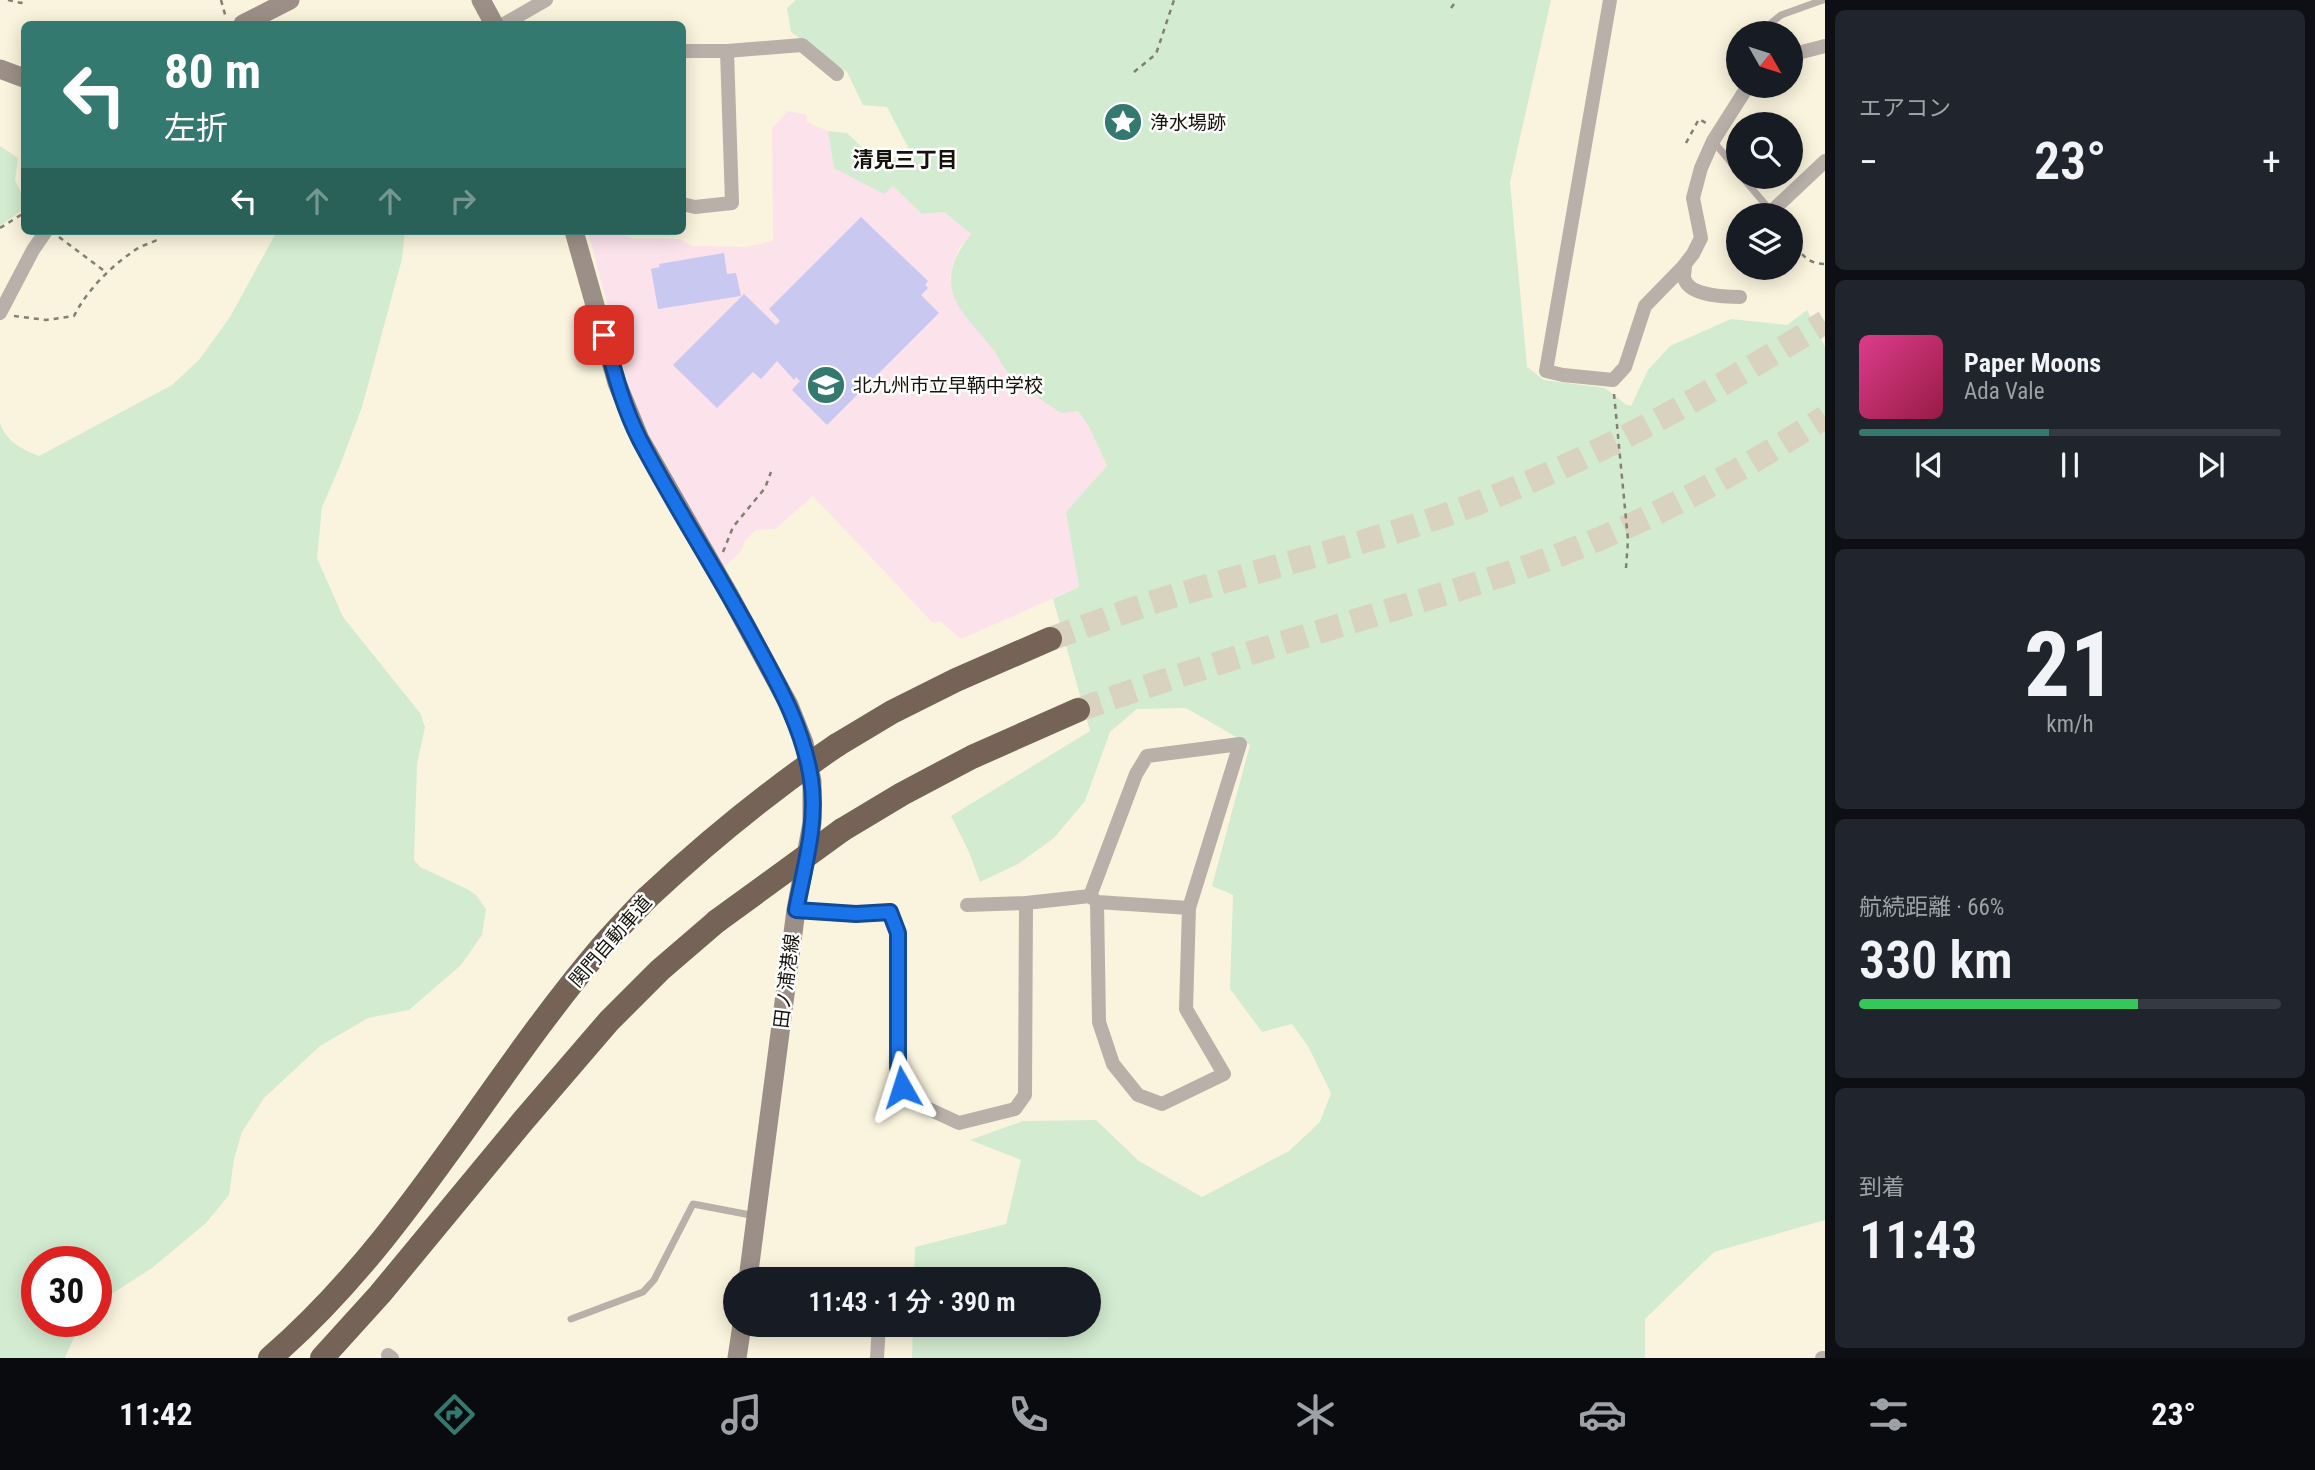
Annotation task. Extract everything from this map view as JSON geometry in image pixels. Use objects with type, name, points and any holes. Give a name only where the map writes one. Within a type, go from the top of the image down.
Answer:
[{"type":"highway","name":"関門自動車道","points":[[270,1358],[340,1289],[391,1229],[600,948],[647,898],[737,817],[782,782],[837,745],[892,712],[956,680],[1050,639]]},
{"type":"highway","points":[[322,1358],[380,1294],[609,1021],[660,970],[717,921],[842,830],[902,794],[972,757],[1078,710]]},
{"type":"main road","points":[[249,21],[290,0]]},
{"type":"main road","points":[[481,0],[491,21]]},
{"type":"main road","points":[[0,69],[21,77]]},
{"type":"main road","name":"田ノ浦港線","points":[[575,235],[617,383],[640,439],[789,705],[804,743],[812,782],[812,823],[796,910],[750,1267]]},
{"type":"main road","points":[[737,1358],[740,1337]]},
{"type":"street","points":[[497,21],[546,0]]},
{"type":"street","points":[[1610,0],[1546,371],[1613,380],[1625,368],[1645,306],[1685,265],[1701,238],[1693,198],[1701,168],[1716,137],[1740,98]]},
{"type":"street","points":[[686,51],[727,51],[802,45],[837,74]]},
{"type":"street","points":[[1803,52],[1825,46]]},
{"type":"street","points":[[686,205],[695,207],[732,203],[727,51]]},
{"type":"street","points":[[1781,203],[1825,161]]},
{"type":"street","points":[[3,314],[33,250],[45,235]]},
{"type":"street","points":[[1685,265],[1684,275],[1693,288],[1719,297],[1740,297]]},
{"type":"street","points":[[1240,744],[1189,908],[1186,1009],[1224,1074],[1162,1104],[1138,1095],[1113,1064],[1099,1022],[1093,899],[1136,774],[1147,756],[1240,744]]},
{"type":"street","points":[[967,905],[1093,899],[1189,908]]},
{"type":"street","points":[[796,910],[856,914],[890,912],[898,933],[898,1067],[902,1087],[918,1104],[959,1123],[1015,1110],[1024,1096],[1026,903]]},
{"type":"street","points":[[877,1358],[878,1337]]},
{"type":"lane","points":[[1774,21],[1781,15],[1823,0]]},
{"type":"lane","points":[[1716,137],[1726,152]]},
{"type":"lane","points":[[1752,189],[1764,203]]},
{"type":"lane","points":[[571,1319],[643,1292],[654,1280],[693,1204],[757,1216]]},
{"type":"path","points":[[8,0],[21,3],[26,0]]},
{"type":"path","points":[[221,0],[226,21]]},
{"type":"path","points":[[1134,72],[1156,54],[1174,0]]},
{"type":"path","points":[[1451,8],[1457,0]]},
{"type":"path","points":[[1686,143],[1699,119],[1716,137]]},
{"type":"path","points":[[0,229],[21,215]]},
{"type":"path","points":[[54,235],[107,273]]},
{"type":"path","points":[[3,314],[46,320],[74,316],[81,301],[107,273],[132,252],[157,240]]},
{"type":"path","points":[[1803,255],[1816,264],[1825,264]]},
{"type":"path","points":[[1613,380],[1629,540],[1626,568]]},
{"type":"path","points":[[713,566],[720,562],[733,527],[765,488],[771,472]]},
{"type":"shaded area","name":"北九州市立早鞆中学校","points":[[788,111],[807,115],[807,122],[828,131],[834,168],[893,186],[922,214],[944,212],[972,235],[960,247],[953,262],[950,279],[952,293],[1009,375],[1077,410],[1088,425],[1107,467],[1066,512],[1079,587],[961,639],[941,622],[933,623],[813,496],[775,529],[756,530],[745,541],[742,550],[724,567],[651,439],[631,395],[589,235],[679,239],[693,246],[745,247],[773,241],[772,128]]},
{"type":"green space","points":[[796,0],[1551,0],[1510,182],[1527,367],[1544,380],[1605,388],[1631,406],[1648,370],[1670,346],[1731,319],[1787,325],[1807,310],[1825,347],[1825,1220],[1714,1252],[1645,1319],[1645,1358],[912,1358],[913,1337],[1101,1337],[1101,1267],[914,1267],[915,1247],[1006,1224],[1021,1160],[970,1140],[1023,1121],[1096,1120],[1139,1161],[1202,1197],[1289,1151],[1320,1122],[1331,1093],[1308,1046],[1292,1024],[1262,1032],[1230,989],[1233,895],[1212,886],[1250,745],[1186,708],[1137,709],[1110,732],[1085,801],[1054,838],[1018,864],[980,882],[951,816],[1090,731],[1053,599],[1079,587],[1066,512],[1107,466],[1088,425],[1078,411],[1061,413],[1014,379],[960,308],[952,289],[952,271],[958,254],[971,234],[944,212],[922,214],[893,186],[884,194],[834,168],[828,131],[847,133],[883,167],[908,147],[887,107],[863,105],[847,72],[791,32],[787,8]]},
{"type":"green space","points":[[0,146],[18,158],[15,180],[21,192],[21,211],[0,226]]},
{"type":"green space","points":[[275,235],[405,235],[402,259],[362,407],[322,507],[317,558],[343,617],[420,713],[425,727],[417,764],[414,860],[420,867],[476,895],[486,909],[482,935],[461,965],[409,1010],[368,1018],[320,1046],[264,1098],[242,1132],[234,1159],[229,1195],[206,1223],[152,1268],[112,1294],[112,1246],[21,1246],[21,1337],[74,1337],[65,1358],[0,1358],[0,423],[15,444],[39,456],[172,385],[199,360],[230,317]]},
{"type":"building","points":[[861,217],[928,281],[925,285],[928,288],[921,295],[939,313],[827,425],[792,390],[800,381],[796,377],[794,380],[777,361],[761,379],[753,372],[717,408],[673,365],[744,294],[776,325],[780,321],[769,309]]},
{"type":"building","points":[[724,253],[727,274],[736,273],[741,296],[658,309],[651,269],[660,267],[659,264]]},
{"type":"tunnel","points":[[1050,639],[1160,600],[1363,542],[1443,516],[1528,483],[1616,442],[1743,372],[1825,322]]},
{"type":"tunnel","points":[[1078,710],[1546,560],[1691,496],[1825,417]]},
{"type":"place","name":"浄水場跡","points":[[1123,122]]},
{"type":"place","name":"北九州市立早鞆中学校","points":[[826,385]]},
{"type":"district","name":"清見三丁目","points":[[905,160]]},
{"type":"route","points":[[604,335],[617,383],[640,439],[789,705],[804,743],[812,782],[812,823],[796,910],[856,914],[890,912],[898,933],[898,1067],[902,1087]]}]
